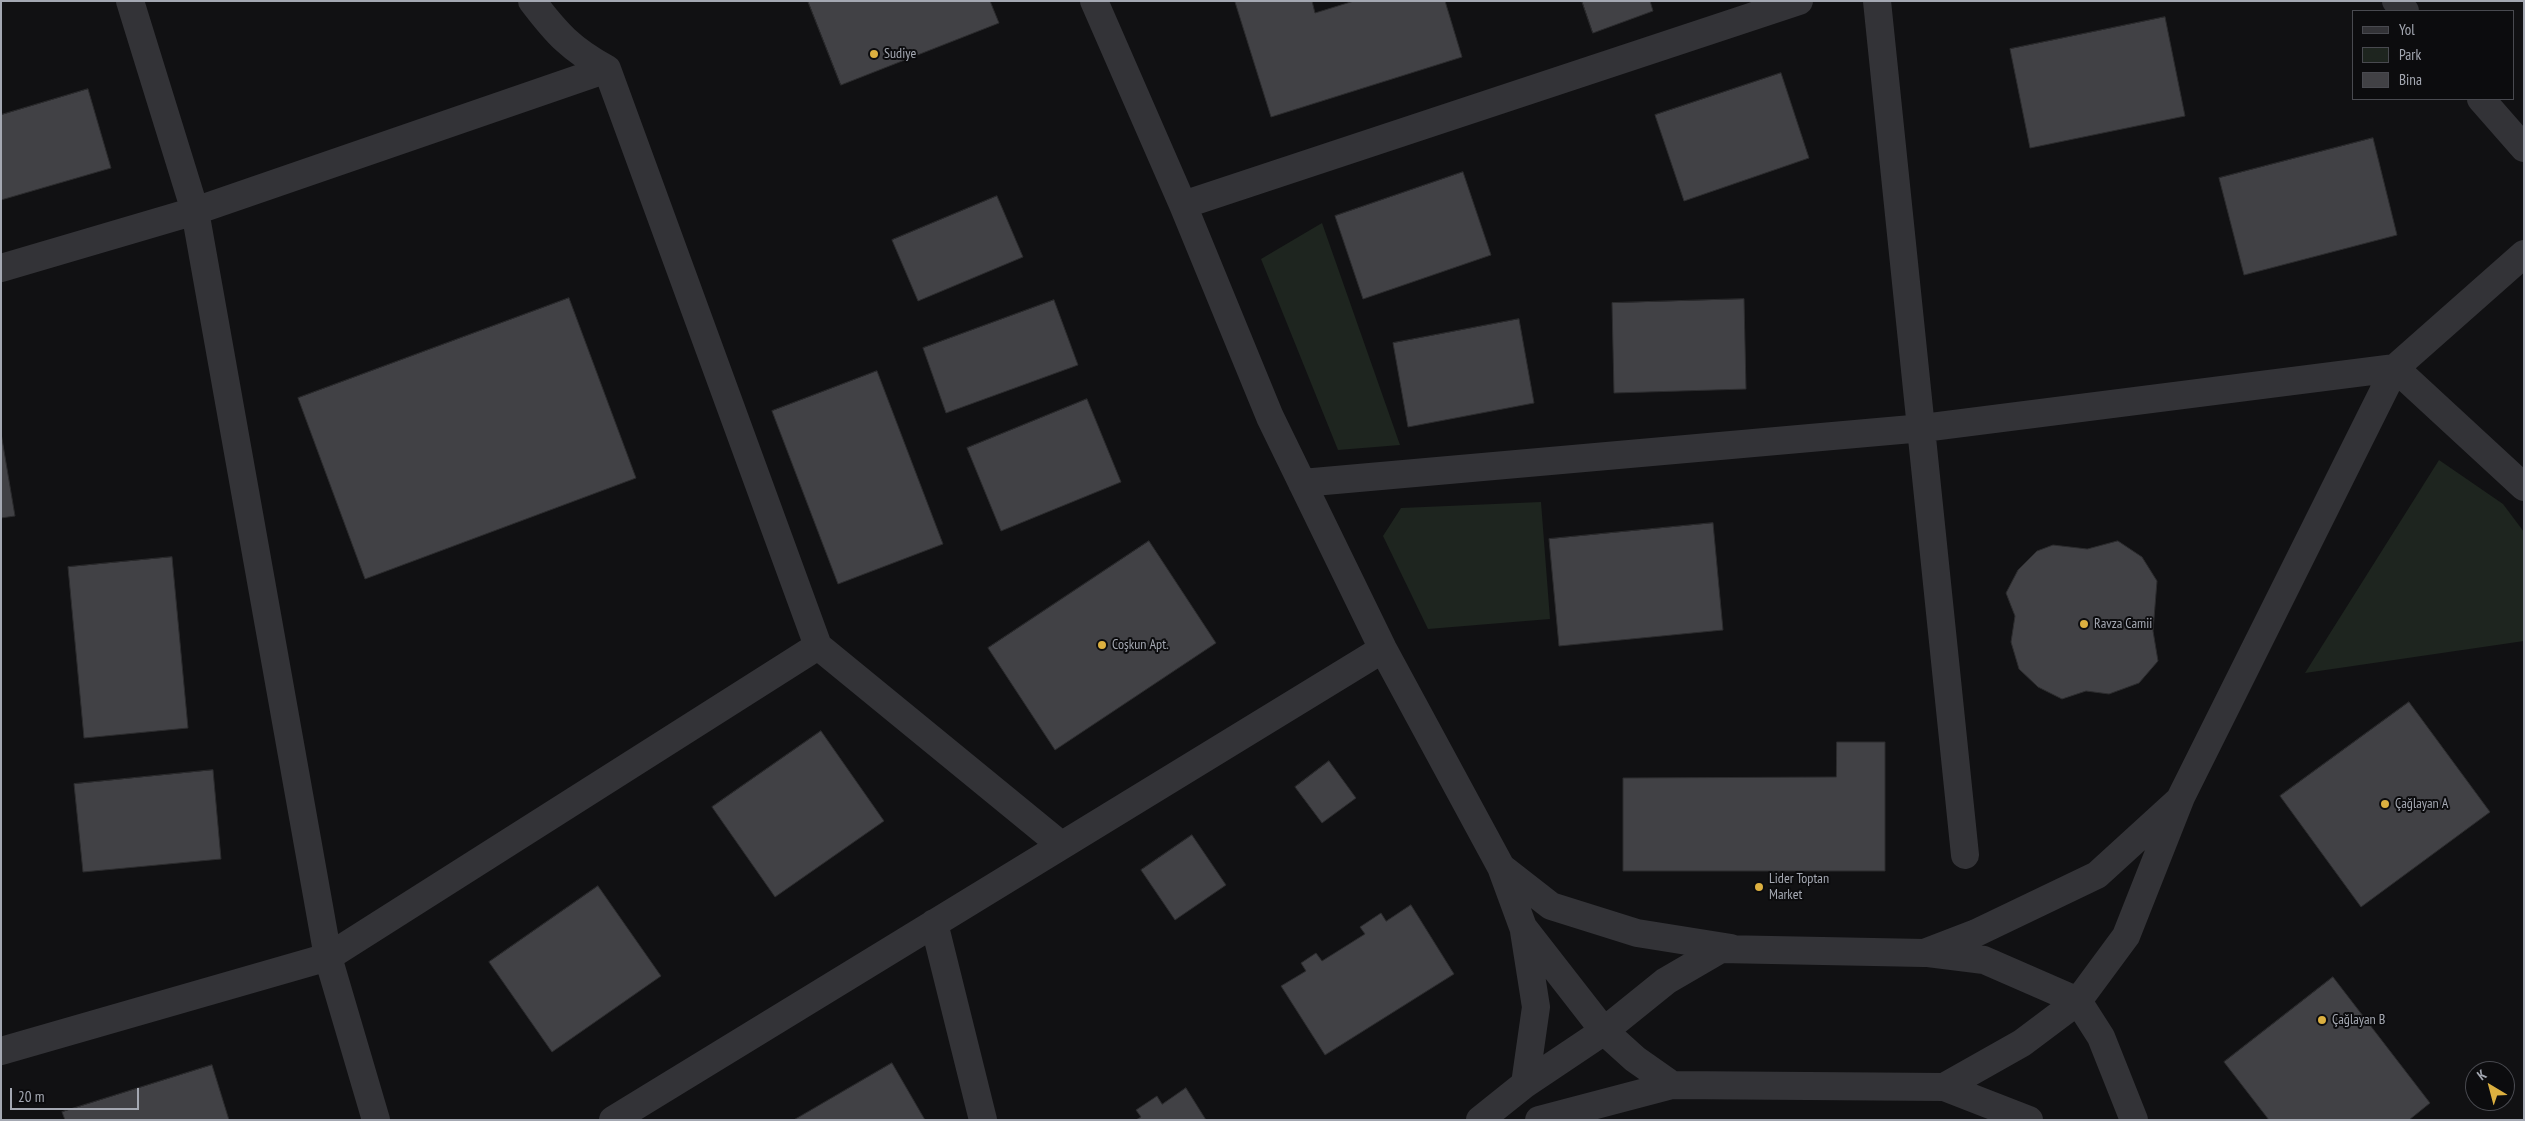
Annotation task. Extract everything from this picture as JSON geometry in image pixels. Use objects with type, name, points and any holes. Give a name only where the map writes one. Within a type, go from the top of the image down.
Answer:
[{"type":"street","points":[[130,1],[195,211],[328,957],[376,1120]]},
{"type":"street","points":[[532,1],[562,38],[579,53],[607,69],[818,646],[1061,845]]},
{"type":"street","points":[[1094,1],[1183,205],[1270,417],[1383,648],[1501,867],[1523,927],[1536,1007],[1524,1084]]},
{"type":"street","points":[[1183,205],[1799,1]]},
{"type":"street","points":[[1877,1],[1923,428],[1965,855]]},
{"type":"street","points":[[1,268],[195,211],[607,69]]},
{"type":"street","points":[[2482,100],[2524,148]]},
{"type":"street","points":[[1944,1087],[2022,1043],[2078,1001],[2126,936],[2182,798],[2395,368],[2524,254]]},
{"type":"street","points":[[1302,484],[1923,428],[2395,368],[2524,487]]},
{"type":"street","points":[[1,1051],[328,957],[818,646]]},
{"type":"street","points":[[613,1120],[1383,648]]},
{"type":"street","points":[[1924,953],[1976,932],[2097,875],[2182,798]]},
{"type":"street","points":[[1501,867],[1552,906],[1637,933],[1731,948]]},
{"type":"street","points":[[934,924],[983,1120]]},
{"type":"street","points":[[1523,927],[1604,1031],[1635,1059],[1672,1085]]},
{"type":"street","points":[[1480,1120],[1524,1084],[1604,1031],[1666,981],[1721,949],[1731,948],[1924,953],[1984,960],[2078,1001],[2101,1037],[2134,1120]]},
{"type":"street","points":[[1539,1120],[1672,1085],[1944,1087],[2029,1120]]},
{"type":"green space","points":[[1322,223],[1400,445],[1338,450],[1261,259]]},
{"type":"green space","points":[[2439,460],[2503,504],[2524,532],[2524,641],[2305,673]]},
{"type":"green space","points":[[1541,502],[1550,619],[1428,629],[1383,536],[1401,508]]},
{"type":"building","name":"Sudiye","points":[[808,1],[990,1],[999,23],[841,85]]},
{"type":"building","points":[[1312,1],[1315,13],[1354,1],[1445,1],[1462,57],[1271,117],[1235,2]]},
{"type":"building","points":[[1582,1],[1650,1],[1653,11],[1593,33]]},
{"type":"building","points":[[2165,17],[2185,116],[2030,148],[2010,49]]},
{"type":"building","points":[[1781,73],[1809,158],[1684,201],[1655,115]]},
{"type":"building","points":[[88,89],[111,168],[1,200],[1,115]]},
{"type":"building","points":[[2373,138],[2397,235],[2244,275],[2219,178]]},
{"type":"building","points":[[1463,172],[1491,255],[1363,299],[1335,216]]},
{"type":"building","points":[[997,196],[1023,257],[918,301],[892,240]]},
{"type":"building","points":[[569,298],[636,478],[365,579],[298,398]]},
{"type":"building","points":[[1744,299],[1746,389],[1614,393],[1612,303]]},
{"type":"building","points":[[1054,300],[1078,365],[946,413],[923,348]]},
{"type":"building","points":[[1519,319],[1534,403],[1408,427],[1393,343]]},
{"type":"building","points":[[877,371],[943,544],[838,584],[772,411]]},
{"type":"building","points":[[1087,399],[1121,482],[1001,531],[967,448]]},
{"type":"building","points":[[1,433],[15,516],[1,518]]},
{"type":"building","points":[[1713,523],[1723,630],[1559,646],[1549,539]]},
{"type":"building","name":"Coşkun Apt.","points":[[1149,541],[1216,643],[1055,750],[988,648]]},
{"type":"building","name":"Ravza Camii","points":[[2118,541],[2142,557],[2157,581],[2153,631],[2158,661],[2139,683],[2109,694],[2086,691],[2062,699],[2038,687],[2019,669],[2011,642],[2015,616],[2006,593],[2018,570],[2037,551],[2053,545],[2087,549]]},
{"type":"building","points":[[172,557],[188,728],[84,738],[68,567]]},
{"type":"building","name":"Çağlayan A","points":[[2409,702],[2490,812],[2361,907],[2280,796]]},
{"type":"building","points":[[821,731],[884,821],[775,897],[712,807]]},
{"type":"building","points":[[1837,742],[1885,742],[1885,871],[1623,871],[1623,778],[1836,777]]},
{"type":"building","points":[[1329,761],[1356,798],[1322,823],[1295,787]]},
{"type":"building","points":[[213,770],[221,859],[83,872],[74,784]]},
{"type":"building","points":[[1192,835],[1226,885],[1175,920],[1141,870]]},
{"type":"building","points":[[598,886],[661,976],[552,1052],[489,962]]},
{"type":"building","points":[[1411,905],[1454,974],[1325,1055],[1281,986],[1306,971],[1301,963],[1316,953],[1322,961],[1365,934],[1360,927],[1381,913],[1386,921]]},
{"type":"building","name":"Çağlayan B","points":[[2333,977],[2430,1103],[2409,1120],[2269,1120],[2224,1062]]},
{"type":"building","points":[[892,1063],[925,1120],[794,1120]]},
{"type":"building","points":[[212,1065],[229,1120],[65,1120],[62,1112]]},
{"type":"building","points":[[1186,1088],[1206,1120],[1136,1120],[1141,1117],[1136,1110],[1157,1096],[1162,1104]]},
{"type":"place","name":"Sudiye","points":[[874,54]]},
{"type":"place","name":"Ravza Camii","points":[[2084,624]]},
{"type":"place","name":"Coşkun Apt.","points":[[1102,645]]},
{"type":"place","name":"Çağlayan A","points":[[2385,804]]},
{"type":"place","name":"Lider Toptan Market","points":[[1759,887]]},
{"type":"place","name":"Çağlayan B","points":[[2322,1020]]}]
